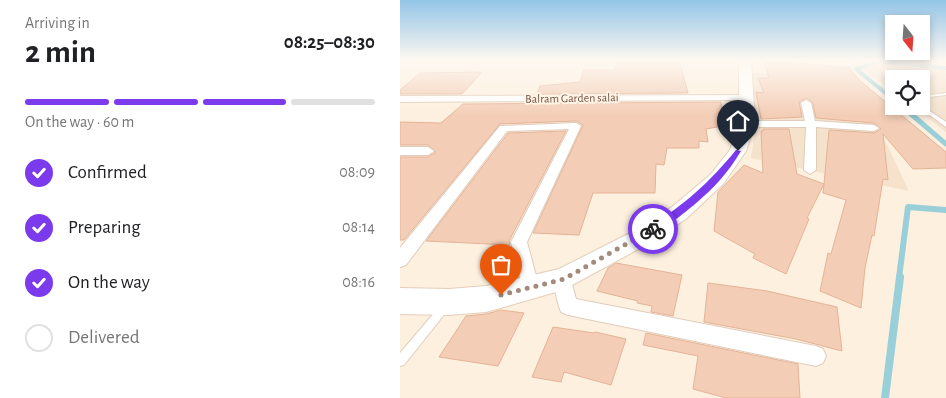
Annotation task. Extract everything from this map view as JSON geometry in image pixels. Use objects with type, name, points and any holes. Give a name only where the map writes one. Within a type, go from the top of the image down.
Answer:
[{"type":"main road","points":[[400,301],[448,302],[486,299],[564,279],[638,239],[679,213],[717,179],[738,151],[747,124],[745,79]]},
{"type":"street","name":"Balram Garden salai","points":[[400,98],[745,97]]},
{"type":"street","points":[[806,103],[811,124],[810,170]]},
{"type":"street","points":[[747,124],[811,124],[874,128]]},
{"type":"street","points":[[400,260],[504,128],[576,126],[520,242],[530,288]]},
{"type":"street","points":[[400,151],[428,151]]},
{"type":"street","points":[[564,279],[568,306],[816,356]]},
{"type":"lane","points":[[930,96],[946,94]]},
{"type":"lane","points":[[930,113],[946,125]]},
{"type":"lane","points":[[400,361],[448,302]]},
{"type":"shaded area","points":[[752,79],[830,79],[848,92],[883,136],[909,191],[751,158],[756,124]]},
{"type":"shaded area","points":[[876,79],[885,79],[885,85]]},
{"type":"shaded area","points":[[930,79],[946,79],[946,132],[924,115],[930,115]]},
{"type":"building","points":[[413,79],[476,79],[462,94],[400,94],[400,90]]},
{"type":"building","points":[[581,79],[684,79],[688,93],[537,94],[540,86],[580,82]]},
{"type":"building","points":[[758,79],[858,79],[885,102],[885,115],[901,115],[946,152],[946,168],[913,169],[883,134],[888,180],[883,179],[874,236],[872,235],[865,268],[861,308],[820,291],[828,253],[831,254],[846,200],[823,193],[829,130],[874,133],[881,129],[874,123],[816,118],[813,103],[807,98],[799,102],[802,117],[761,119],[756,92],[764,93]]},
{"type":"building","points":[[721,102],[723,126],[706,129],[708,142],[699,141],[699,148],[667,148],[664,165],[656,164],[655,193],[593,193],[579,235],[533,233],[583,125],[576,121],[500,124],[404,240],[400,240],[400,157],[428,157],[436,152],[428,145],[400,145],[400,122],[441,123],[463,104]]},
{"type":"building","points":[[763,129],[789,129],[797,174],[824,184],[807,218],[809,219],[786,274],[753,258],[755,254],[714,231],[718,192],[744,165],[763,173],[761,131]]},
{"type":"building","points":[[566,131],[509,241],[510,245],[426,241],[508,133]]},
{"type":"building","points":[[616,263],[682,275],[673,316],[651,312],[652,306],[637,303],[638,301],[597,291],[608,268]]},
{"type":"building","points":[[708,283],[767,291],[837,307],[842,351],[796,339],[704,322]]},
{"type":"building","points":[[501,310],[524,313],[498,366],[439,357],[466,316]]},
{"type":"building","points":[[553,327],[595,332],[626,339],[611,385],[564,372],[561,382],[532,377]]},
{"type":"building","points":[[646,333],[798,364],[800,398],[726,398],[693,389],[698,356],[643,345]]},
{"type":"waterway","points":[[868,79],[885,93]]},
{"type":"waterway","points":[[912,115],[946,144]]},
{"type":"waterway","points":[[899,278],[908,207],[946,210]]},
{"type":"waterway","points":[[885,398],[900,277]]},
{"type":"way so far","points":[[501,295],[564,279],[653,229]]},
{"type":"route","points":[[653,229],[679,213],[717,179],[738,151]]}]
